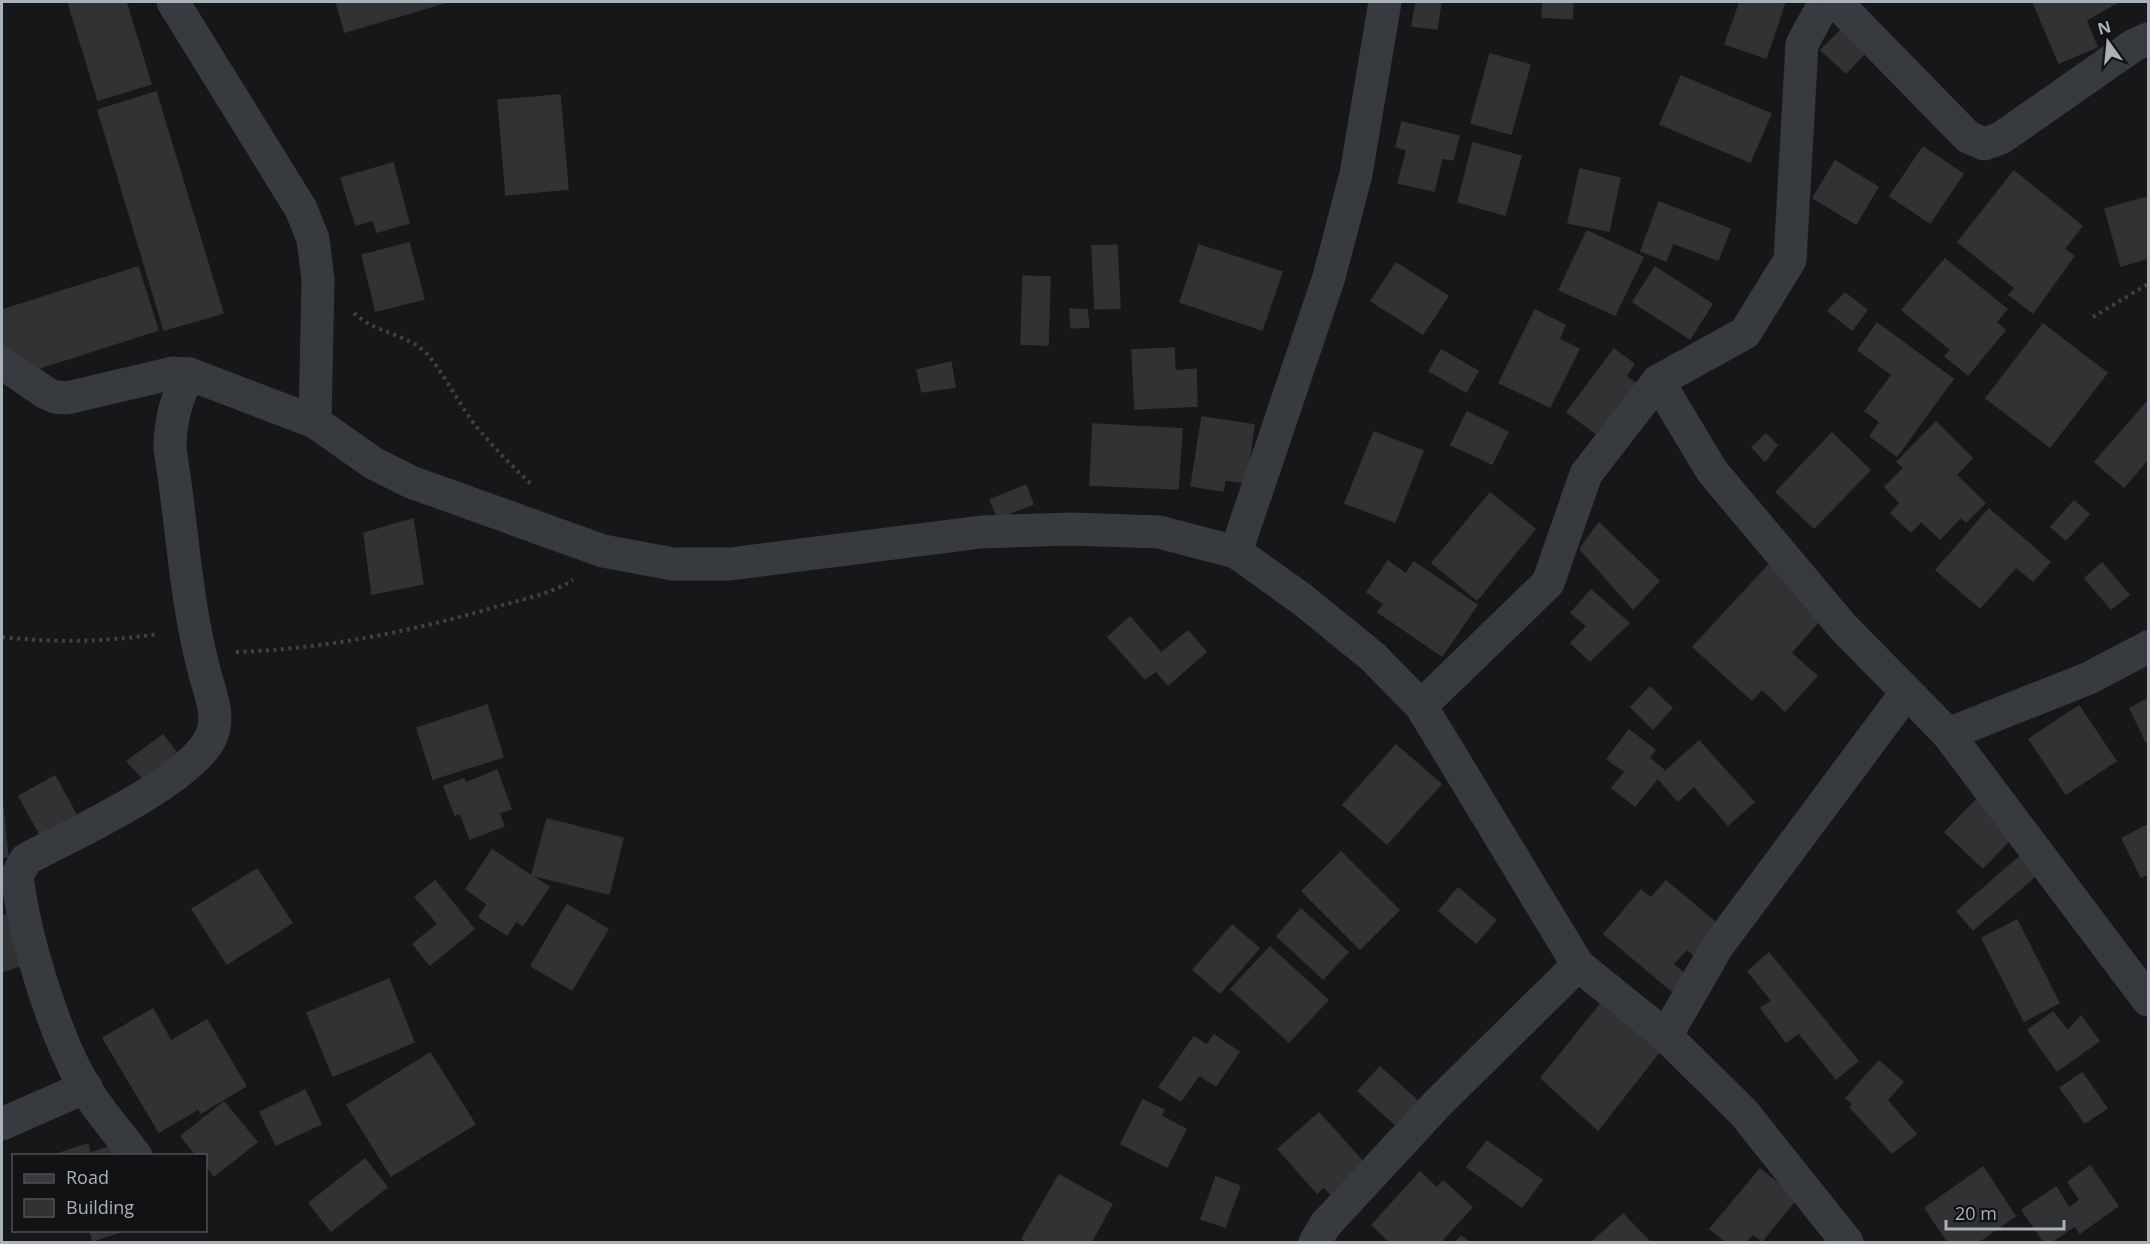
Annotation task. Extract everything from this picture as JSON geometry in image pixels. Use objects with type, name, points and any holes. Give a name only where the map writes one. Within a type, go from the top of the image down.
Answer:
[{"type":"street","points":[[173,2],[301,209],[313,238],[318,280],[315,422]]},
{"type":"street","points":[[1236,552],[1329,277],[1356,174],[1385,2]]},
{"type":"street","points":[[1421,706],[1548,583],[1586,474],[1658,381],[1745,333],[1790,260],[1802,44],[1825,2]]},
{"type":"street","points":[[1836,2],[1968,137],[1984,144],[2001,138],[2134,45],[2148,39]]},
{"type":"street","points":[[2,363],[55,397],[67,398],[173,373],[189,374],[315,422],[373,463],[411,482],[603,551],[674,564],[730,564],[981,532],[1071,529],[1159,532],[1236,552],[1303,600],[1373,657],[1421,706],[1578,965],[1666,1036],[1744,1113],[1847,1242]]},
{"type":"street","points":[[135,1154],[86,1087],[70,1057],[33,951],[17,876],[26,859],[132,802],[181,770],[204,749],[212,736],[216,717],[195,635],[170,449],[170,424],[179,394],[189,374]]},
{"type":"street","points":[[1658,381],[1712,471],[1842,626],[1948,734],[2148,1000]]},
{"type":"street","points":[[1948,734],[2089,678],[2148,647]]},
{"type":"street","points":[[1666,1036],[1717,947],[1906,693]]},
{"type":"street","points":[[1315,1242],[1325,1225],[1438,1103],[1578,965]]},
{"type":"street","points":[[2,1124],[86,1087]]},
{"type":"path","points":[[318,280],[364,323],[410,341],[428,355],[473,421],[507,461],[533,486]]},
{"type":"path","points":[[2093,317],[2148,284]]},
{"type":"path","points":[[2,637],[51,643],[91,642],[161,634],[195,635],[211,648],[226,652],[277,651],[347,642],[475,614],[543,594],[584,573],[603,551]]},
{"type":"building","points":[[68,2],[126,2],[151,84],[98,100]]},
{"type":"building","points":[[336,2],[447,2],[345,32]]},
{"type":"building","points":[[1416,2],[1441,2],[1437,29],[1412,26]]},
{"type":"building","points":[[1543,2],[1573,2],[1572,19],[1542,17]]},
{"type":"building","points":[[1740,2],[1785,2],[1766,58],[1725,44]]},
{"type":"building","points":[[2033,2],[2118,2],[2086,20],[2097,47],[2059,63]]},
{"type":"building","points":[[1841,30],[1865,53],[1846,73],[1821,50]]},
{"type":"building","points":[[1490,54],[1530,65],[1511,134],[1471,123]]},
{"type":"building","points":[[1681,76],[1771,114],[1750,162],[1660,124]]},
{"type":"building","points":[[156,92],[223,313],[164,330],[98,110]]},
{"type":"building","points":[[560,95],[568,189],[506,195],[498,100]]},
{"type":"building","points":[[1402,122],[1459,136],[1453,160],[1442,158],[1434,191],[1398,183],[1407,150],[1396,147]]},
{"type":"building","points":[[1473,143],[1521,156],[1505,215],[1458,202]]},
{"type":"building","points":[[1923,147],[1963,174],[1930,223],[1890,196]]},
{"type":"building","points":[[1835,161],[1878,187],[1856,224],[1813,198]]},
{"type":"building","points":[[393,163],[409,223],[377,232],[373,220],[356,225],[341,178]]},
{"type":"building","points":[[1580,169],[1620,178],[1609,231],[1568,223]]},
{"type":"building","points":[[2014,171],[2082,226],[2064,249],[2074,256],[2033,313],[2009,295],[2015,288],[1958,242]]},
{"type":"building","points":[[2148,197],[2148,258],[2121,266],[2105,209]]},
{"type":"building","points":[[1659,202],[1730,229],[1718,260],[1673,243],[1666,261],[1641,251]]},
{"type":"building","points":[[1587,231],[1643,257],[1615,315],[1559,290]]},
{"type":"building","points":[[409,243],[424,299],[376,311],[362,255]]},
{"type":"building","points":[[1117,245],[1120,308],[1095,309],[1092,246]]},
{"type":"building","points":[[1199,245],[1282,272],[1262,330],[1180,302]]},
{"type":"building","points":[[1945,259],[2007,309],[1996,322],[2005,330],[1968,375],[1945,356],[1951,350],[1902,310]]},
{"type":"building","points":[[1396,263],[1448,296],[1423,334],[1371,301]]},
{"type":"building","points":[[138,267],[158,330],[2,380],[2,310]]},
{"type":"building","points":[[1655,267],[1712,304],[1690,339],[1633,302]]},
{"type":"building","points":[[1023,276],[1050,277],[1048,345],[1021,344]]},
{"type":"building","points":[[1845,293],[1867,310],[1852,330],[1828,311]]},
{"type":"building","points":[[1070,309],[1087,310],[1089,327],[1071,328]]},
{"type":"building","points":[[1535,310],[1565,325],[1559,339],[1579,349],[1550,407],[1499,383]]},
{"type":"building","points":[[1877,323],[1953,379],[1897,456],[1870,436],[1880,422],[1865,411],[1892,375],[1858,350]]},
{"type":"building","points":[[2043,324],[2107,373],[2050,447],[1986,398]]},
{"type":"building","points":[[1174,348],[1175,371],[1196,369],[1197,406],[1135,409],[1132,350]]},
{"type":"building","points":[[1614,349],[1634,364],[1626,376],[1642,388],[1605,440],[1567,412]]},
{"type":"building","points":[[1441,350],[1478,371],[1466,392],[1429,371]]},
{"type":"building","points":[[951,362],[955,387],[922,392],[917,370]]},
{"type":"building","points":[[2147,402],[2148,459],[2124,487],[2095,462]]},
{"type":"building","points":[[1467,412],[1508,432],[1492,464],[1451,445]]},
{"type":"building","points":[[1202,417],[1254,425],[1246,483],[1225,480],[1223,491],[1191,486]]},
{"type":"building","points":[[1936,422],[1972,458],[1956,475],[1985,503],[1966,522],[1961,517],[1940,539],[1921,521],[1911,532],[1891,513],[1900,503],[1885,487],[1904,468],[1897,462]]},
{"type":"building","points":[[1093,424],[1182,429],[1178,489],[1090,485]]},
{"type":"building","points":[[1374,432],[1423,451],[1395,522],[1345,503]]},
{"type":"building","points":[[1832,433],[1870,470],[1814,528],[1776,492]]},
{"type":"building","points":[[1766,434],[1777,445],[1765,461],[1752,447]]},
{"type":"building","points":[[1026,485],[1033,504],[998,518],[990,500]]},
{"type":"building","points":[[1490,493],[1535,529],[1477,600],[1432,563]]},
{"type":"building","points":[[2074,501],[2089,514],[2066,540],[2051,527]]},
{"type":"building","points":[[1989,509],[2050,562],[2033,581],[2016,567],[1980,608],[1936,570]]},
{"type":"building","points":[[413,519],[423,584],[372,594],[364,533]]},
{"type":"building","points":[[1599,523],[1659,581],[1633,609],[1580,549]]},
{"type":"building","points":[[1774,559],[1808,590],[1798,601],[1819,621],[1791,653],[1817,676],[1785,711],[1762,689],[1752,700],[1693,647]]},
{"type":"building","points":[[1388,561],[1406,574],[1414,562],[1477,605],[1442,656],[1378,612],[1384,604],[1367,592]]},
{"type":"building","points":[[2102,563],[2129,595],[2111,609],[2085,578]]},
{"type":"building","points":[[1591,590],[1629,623],[1590,661],[1571,643],[1587,626],[1571,613]]},
{"type":"building","points":[[1130,617],[1161,653],[1188,631],[1206,652],[1168,685],[1156,671],[1145,679],[1108,637]]},
{"type":"building","points":[[1650,687],[1672,708],[1653,729],[1631,707]]},
{"type":"building","points":[[2148,699],[2148,741],[2146,742],[2130,708]]},
{"type":"building","points":[[487,705],[503,757],[433,779],[417,728]]},
{"type":"building","points":[[2079,706],[2116,761],[2066,794],[2029,739]]},
{"type":"building","points":[[1629,730],[1655,750],[1649,758],[1664,770],[1635,806],[1612,788],[1625,772],[1607,759]]},
{"type":"building","points":[[163,735],[176,752],[145,781],[127,761]]},
{"type":"building","points":[[1699,741],[1754,802],[1728,825],[1694,786],[1678,801],[1658,778]]},
{"type":"building","points":[[1396,745],[1441,784],[1387,844],[1343,805]]},
{"type":"building","points":[[497,770],[511,809],[499,813],[504,826],[470,839],[460,813],[455,815],[444,786],[464,779],[466,783]]},
{"type":"building","points":[[55,776],[79,820],[43,840],[19,796]]},
{"type":"building","points":[[1979,797],[2017,832],[1983,868],[1945,832]]},
{"type":"building","points":[[2,799],[8,857],[2,858]]},
{"type":"building","points":[[547,819],[623,838],[609,894],[532,875]]},
{"type":"building","points":[[2148,825],[2148,874],[2141,877],[2122,838]]},
{"type":"building","points":[[492,850],[549,887],[523,925],[516,921],[507,935],[479,917],[487,904],[466,889]]},
{"type":"building","points":[[2026,851],[2042,870],[1973,930],[1957,911]]},
{"type":"building","points":[[1341,852],[1399,910],[1360,949],[1302,891]]},
{"type":"building","points":[[257,869],[292,923],[227,964],[192,909]]},
{"type":"building","points":[[435,881],[474,929],[430,965],[413,944],[438,924],[415,897]]},
{"type":"building","points":[[1666,881],[1721,927],[1695,956],[1687,949],[1673,964],[1687,976],[1673,992],[1604,934],[1641,890],[1651,898]]},
{"type":"building","points":[[1458,888],[1496,920],[1476,943],[1439,911]]},
{"type":"building","points":[[567,905],[608,929],[572,990],[531,966]]},
{"type":"building","points":[[1301,909],[1348,952],[1323,979],[1277,936]]},
{"type":"building","points":[[16,911],[33,961],[2,972],[2,916]]},
{"type":"building","points":[[2017,920],[2059,1003],[2024,1021],[1982,938]]},
{"type":"building","points":[[1232,925],[1259,948],[1220,993],[1193,970]]},
{"type":"building","points":[[1270,947],[1328,1000],[1289,1042],[1231,989]]},
{"type":"building","points":[[1769,953],[1858,1061],[1836,1079],[1799,1033],[1786,1042],[1761,1008],[1772,1001],[1748,971]]},
{"type":"building","points":[[389,979],[414,1042],[333,1076],[307,1013]]},
{"type":"building","points":[[1600,1005],[1659,1052],[1598,1130],[1541,1078]]},
{"type":"building","points":[[153,1009],[171,1041],[207,1020],[246,1086],[201,1113],[198,1109],[159,1132],[103,1038]]},
{"type":"building","points":[[2053,1012],[2068,1031],[2081,1016],[2099,1041],[2057,1071],[2028,1030]]},
{"type":"building","points":[[1214,1035],[1239,1052],[1216,1086],[1199,1075],[1181,1101],[1159,1087],[1194,1037],[1207,1045]]},
{"type":"building","points":[[430,1053],[475,1124],[391,1176],[347,1105]]},
{"type":"building","points":[[1879,1061],[1903,1082],[1887,1100],[1916,1134],[1892,1153],[1850,1107],[1853,1104],[1846,1098]]},
{"type":"building","points":[[1380,1067],[1421,1104],[1400,1129],[1358,1091]]},
{"type":"building","points":[[2082,1073],[2107,1108],[2085,1123],[2060,1088]]},
{"type":"building","points":[[305,1090],[321,1124],[276,1145],[260,1112]]},
{"type":"building","points":[[1143,1100],[1164,1110],[1161,1116],[1186,1129],[1167,1167],[1121,1144]]},
{"type":"building","points":[[224,1102],[257,1142],[214,1176],[207,1167],[207,1154],[195,1154],[181,1136]]},
{"type":"building","points":[[1319,1113],[1365,1164],[1335,1199],[1324,1187],[1317,1193],[1278,1149]]},
{"type":"building","points":[[1487,1141],[1542,1180],[1522,1207],[1467,1167]]},
{"type":"building","points":[[88,1144],[90,1153],[116,1145],[118,1154],[57,1154]]},
{"type":"building","points":[[365,1159],[387,1187],[331,1231],[309,1203]]},
{"type":"building","points":[[2090,1166],[2118,1206],[2080,1233],[2075,1226],[2051,1242],[2044,1242],[2022,1210],[2056,1187],[2069,1208],[2080,1200],[2068,1182]]},
{"type":"building","points":[[1983,1167],[2015,1216],[1978,1242],[1948,1242],[1925,1208]]},
{"type":"building","points":[[1760,1169],[1797,1198],[1762,1241],[1753,1234],[1745,1242],[1727,1242],[1710,1229]]},
{"type":"building","points":[[1420,1172],[1437,1188],[1443,1181],[1472,1207],[1440,1242],[1390,1242],[1372,1225]]},
{"type":"building","points":[[1059,1175],[1112,1204],[1091,1242],[1028,1242],[1022,1239]]},
{"type":"building","points":[[1216,1177],[1240,1186],[1225,1227],[1201,1219]]},
{"type":"building","points":[[1623,1214],[1650,1242],[1592,1242]]},
{"type":"building","points":[[91,1232],[119,1232],[93,1241]]},
{"type":"building","points":[[1461,1236],[1469,1242],[1456,1242]]}]
